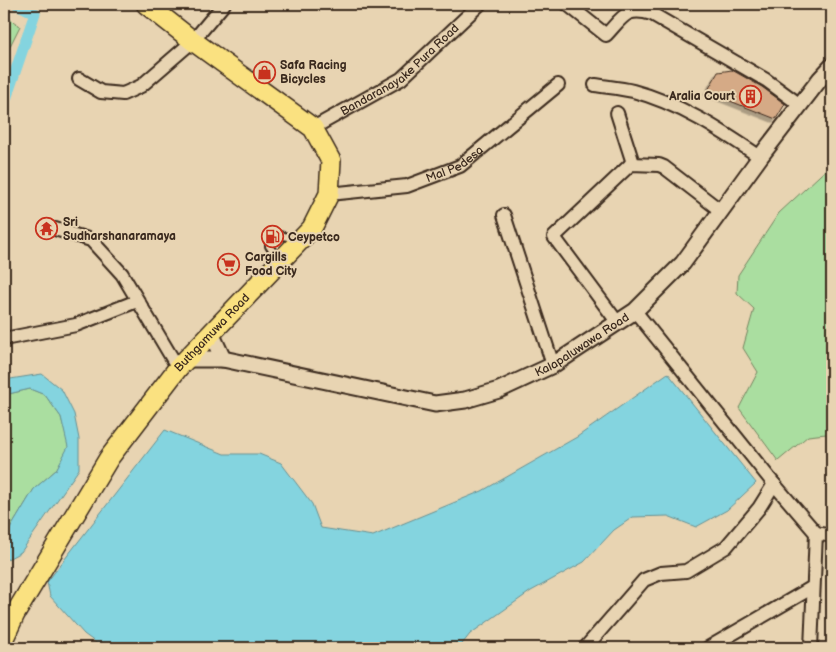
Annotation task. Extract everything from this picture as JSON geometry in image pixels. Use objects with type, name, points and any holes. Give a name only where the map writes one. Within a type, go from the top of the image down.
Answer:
[{"type":"main road","name":"Buthgamuwa Road","points":[[4,638],[14,614],[110,458],[183,363],[312,228],[329,194],[331,161],[313,128],[146,4]]},
{"type":"street","points":[[79,79],[100,92],[123,94],[141,86],[193,40],[224,4]]},
{"type":"street","points":[[567,4],[606,35],[627,13],[638,10],[652,14],[766,80],[800,105]]},
{"type":"street","name":"Bandaranayake Pura Road","points":[[313,128],[401,79],[473,6]]},
{"type":"street","name":"Kalapaluwawa Road","points":[[183,363],[223,359],[435,404],[465,400],[498,390],[552,365],[635,312],[683,263],[760,157],[832,66]]},
{"type":"street","name":"Mal Pedesa","points":[[329,194],[407,186],[460,166],[558,85]]},
{"type":"street","points":[[595,85],[632,90],[662,101],[694,116],[760,157]]},
{"type":"street","points":[[617,113],[632,160],[631,164],[554,237],[618,323]]},
{"type":"street","points":[[631,164],[664,166],[722,211]]},
{"type":"street","points":[[504,215],[552,365]]},
{"type":"street","points":[[56,229],[91,240],[122,274],[137,301],[183,363]]},
{"type":"street","points":[[4,339],[76,325],[137,301]]},
{"type":"street","points":[[635,312],[816,533],[832,536]]},
{"type":"street","points":[[211,333],[223,359]]},
{"type":"street","points":[[585,648],[644,580],[661,574],[686,571],[726,547],[759,508],[774,484]]},
{"type":"street","points":[[811,648],[816,533]]},
{"type":"street","points":[[708,648],[813,587]]},
{"type":"green space","points":[[4,15],[20,26],[4,58]]},
{"type":"green space","points":[[832,164],[832,440],[826,434],[808,436],[778,461],[739,408],[758,372],[743,348],[754,309],[737,293],[738,275],[779,213]]},
{"type":"green space","points":[[30,389],[45,395],[61,417],[69,447],[56,470],[34,489],[7,534],[4,535],[4,395]]},
{"type":"water","points":[[668,373],[756,483],[727,510],[696,527],[668,516],[633,517],[614,530],[584,562],[531,591],[470,634],[459,648],[103,648],[84,634],[50,596],[47,582],[165,430],[224,454],[259,454],[281,463],[312,504],[321,528],[373,536],[482,491],[577,437]]},
{"type":"water","points":[[42,374],[62,390],[74,414],[79,439],[79,469],[21,552],[4,561],[4,535],[7,534],[34,489],[56,470],[68,447],[61,417],[45,395],[30,389],[4,395],[4,380]]},
{"type":"building","name":"Aralia Court","points":[[732,70],[762,87],[785,104],[776,119],[707,92],[718,72]]},
{"type":"waterway","points":[[4,105],[35,13],[17,4]]},
{"type":"place","name":"Safa Racing Bicycles","points":[[264,72]]},
{"type":"place","name":"Aralia Court","points":[[751,96]]},
{"type":"place","name":"Sri Sudharshanaramaya","points":[[47,229]]},
{"type":"place","name":"Ceypetco","points":[[272,237]]},
{"type":"place","name":"Cargills Food City","points":[[229,264]]}]
